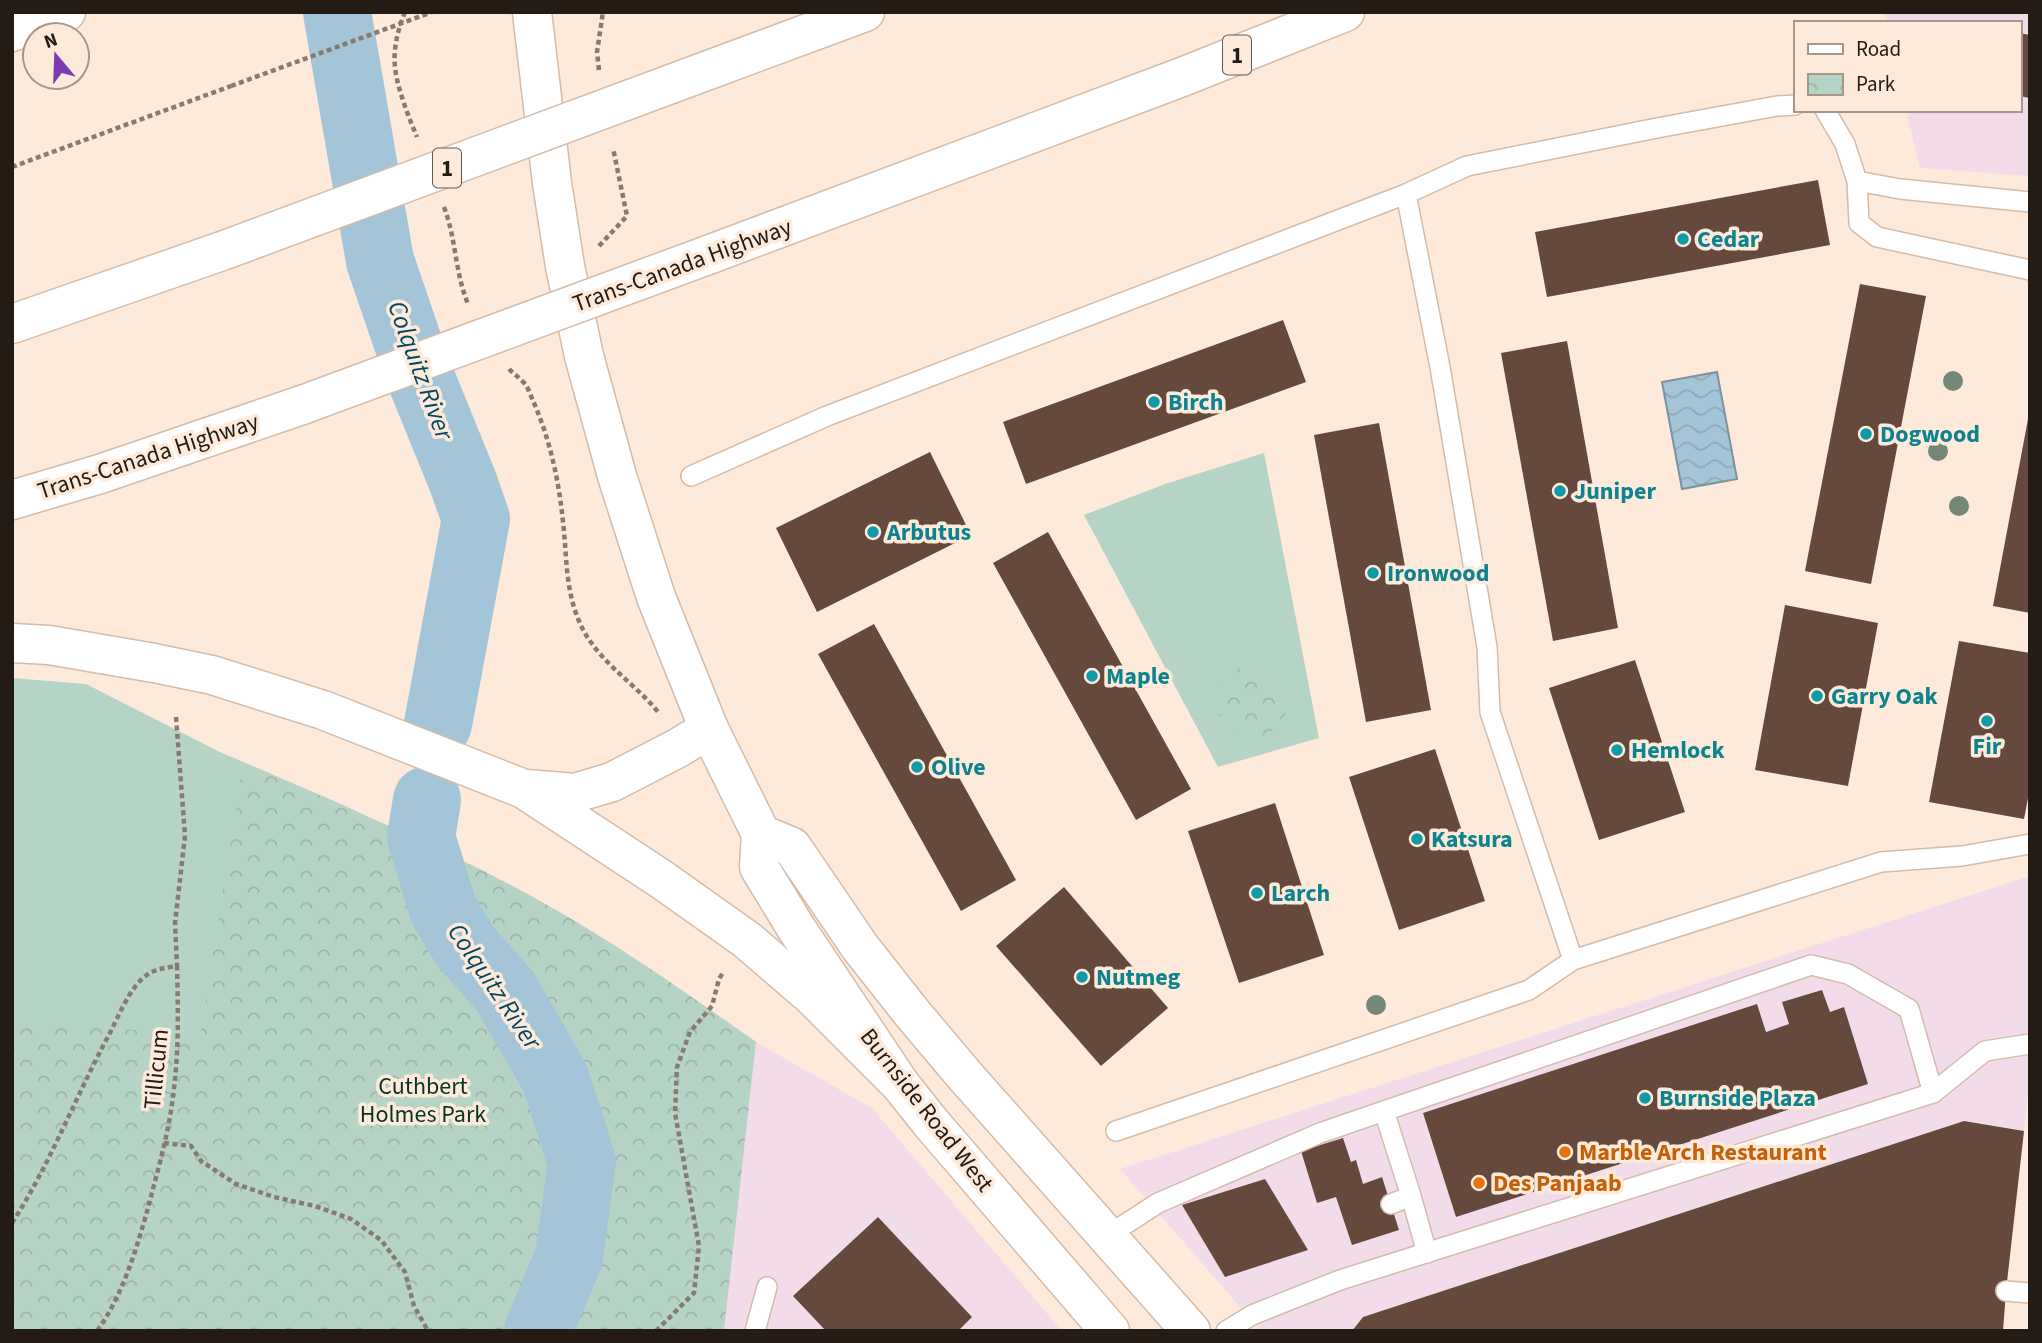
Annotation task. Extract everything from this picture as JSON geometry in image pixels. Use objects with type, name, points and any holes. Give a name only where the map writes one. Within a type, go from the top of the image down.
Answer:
[{"type":"main road","points":[[12,32],[66,12]]},
{"type":"main road","points":[[532,12],[562,253],[584,356],[617,476],[656,597],[709,729],[761,834],[792,847],[860,947],[912,1013],[1191,1331]]},
{"type":"main road","name":"1","points":[[12,324],[222,251],[865,12]]},
{"type":"main road","name":"Trans-Canada Highway","points":[[12,500],[100,474],[302,405],[1103,107],[1345,12]]},
{"type":"main road","points":[[12,643],[49,645],[212,675],[323,710],[524,789],[661,879],[747,940],[812,996],[900,1084]]},
{"type":"main road","points":[[524,789],[575,793],[612,782],[709,729]]},
{"type":"main road","name":"Burnside Road West","points":[[761,834],[759,867],[796,928],[900,1084],[1110,1331]]},
{"type":"lane","points":[[691,476],[827,416],[1406,194],[1467,166],[1657,128],[1794,105]]},
{"type":"lane","points":[[1826,112],[1845,145],[1857,181],[1859,223],[1877,237],[2030,270]]},
{"type":"lane","points":[[1857,181],[1899,189],[2030,202]]},
{"type":"lane","points":[[1406,194],[1440,367],[1487,647],[1490,712],[1573,960]]},
{"type":"lane","points":[[1116,1131],[1529,990],[1573,960],[1881,862],[1962,856],[2030,844]]},
{"type":"lane","points":[[1107,1236],[1157,1203],[1320,1133],[1811,965],[1848,974],[1909,1009],[1933,1093]]},
{"type":"lane","points":[[1227,1331],[1252,1315],[1340,1280],[1933,1093],[1985,1051],[2030,1044]]},
{"type":"lane","points":[[1384,1111],[1427,1253]]},
{"type":"lane","points":[[1391,1204],[1411,1196]]},
{"type":"lane","points":[[755,1331],[767,1287]]},
{"type":"lane","points":[[2006,1291],[2030,1293]]},
{"type":"path","points":[[12,167],[432,12]]},
{"type":"path","points":[[176,717],[186,836],[175,923],[177,966]]},
{"type":"path","points":[[656,1331],[694,1293],[699,1245],[675,1113],[677,1066],[690,1032],[712,1006],[719,978],[747,940]]},
{"type":"path","name":"Tillicum","points":[[12,1223],[27,1200],[129,996],[142,978],[156,969],[177,966],[179,1028],[174,1090],[164,1143],[191,1146],[201,1161],[236,1184],[351,1219],[381,1240],[405,1272],[414,1306],[428,1331]]},
{"type":"path","points":[[97,1331],[120,1291],[134,1256],[164,1143]]},
{"type":"shaded area","points":[[1884,12],[2030,12],[2030,176],[1920,168],[1906,112],[2021,112],[2021,21],[1886,21]]},
{"type":"shaded area","points":[[2030,876],[2030,1076],[2024,1131],[1964,1121],[1363,1317],[1352,1331],[1261,1331],[1120,1169]]},
{"type":"shaded area","points":[[756,1042],[872,1108],[1062,1331],[724,1331]]},
{"type":"green space","points":[[1264,453],[1319,738],[1218,767],[1084,515],[1168,483]]},
{"type":"green space","points":[[1240,666],[1250,666],[1295,702],[1259,747],[1208,706]]},
{"type":"green space","name":"Cuthbert Holmes Park","points":[[12,678],[86,684],[220,752],[341,804],[473,866],[569,918],[661,976],[756,1042],[525,1170],[12,1331]]},
{"type":"green space","name":"Cuthbert Holmes Park","points":[[243,764],[410,835],[531,896],[617,947],[756,1042],[724,1331],[12,1331],[12,1017],[200,1037]]},
{"type":"water","points":[[1717,372],[1737,479],[1682,489],[1662,382]]},
{"type":"building","points":[[2021,33],[2030,35],[2030,98],[2021,96]]},
{"type":"building","name":"Cedar","points":[[1818,180],[1830,245],[1547,297],[1535,232]]},
{"type":"building","name":"Dogwood","points":[[1860,284],[1926,296],[1871,584],[1805,571]]},
{"type":"building","name":"Birch","points":[[1283,320],[1306,382],[1026,484],[1003,422]]},
{"type":"building","name":"Juniper","points":[[1567,341],[1618,628],[1553,641],[1501,353]]},
{"type":"building","points":[[2030,419],[2030,613],[1993,606]]},
{"type":"building","name":"Ironwood","points":[[1379,423],[1431,710],[1366,722],[1314,435]]},
{"type":"building","name":"Arbutus","points":[[930,452],[971,535],[817,612],[776,528]]},
{"type":"building","name":"Maple","points":[[1048,532],[1191,789],[1136,820],[993,563]]},
{"type":"building","name":"Garry Oak","points":[[1785,605],[1878,623],[1848,786],[1755,770]]},
{"type":"building","name":"Olive","points":[[874,624],[1016,880],[961,911],[818,654]]},
{"type":"building","name":"Fir","points":[[1959,641],[2030,653],[2030,788],[2024,819],[1929,802]]},
{"type":"building","name":"Hemlock","points":[[1635,660],[1685,812],[1599,840],[1549,688]]},
{"type":"building","name":"Katsura","points":[[1435,749],[1485,901],[1399,930],[1349,777]]},
{"type":"building","name":"Larch","points":[[1275,803],[1324,955],[1239,983],[1188,831]]},
{"type":"building","name":"Nutmeg","points":[[1064,887],[1168,1008],[1101,1066],[996,946]]},
{"type":"building","name":"Burnside Plaza","points":[[1822,990],[1830,1012],[1844,1007],[1868,1084],[1456,1217],[1423,1113],[1757,1004],[1766,1032],[1789,1024],[1782,1002]]},
{"type":"building","points":[[1964,1121],[2024,1131],[2003,1331],[1352,1331],[1363,1317]]},
{"type":"building","points":[[1343,1138],[1351,1162],[1356,1160],[1363,1184],[1382,1177],[1399,1230],[1352,1245],[1336,1197],[1317,1203],[1301,1151]]},
{"type":"building","points":[[1265,1179],[1308,1250],[1225,1277],[1182,1205]]},
{"type":"building","points":[[878,1217],[972,1317],[958,1331],[826,1331],[793,1296]]},
{"type":"waterway","name":"Colquitz River","points":[[337,12],[380,261],[417,369],[476,519],[438,724]]},
{"type":"waterway","name":"Colquitz River","points":[[427,800],[421,837],[443,909],[465,946],[505,991],[555,1078],[582,1162],[569,1257],[538,1331]]},
{"type":"place","name":"Cedar","points":[[1683,239]]},
{"type":"place","name":"Birch","points":[[1154,402]]},
{"type":"place","name":"Dogwood","points":[[1866,434]]},
{"type":"place","name":"Juniper","points":[[1560,491]]},
{"type":"place","name":"Arbutus","points":[[873,532]]},
{"type":"place","name":"Ironwood","points":[[1373,573]]},
{"type":"place","name":"Maple","points":[[1092,676]]},
{"type":"place","name":"Garry Oak","points":[[1817,696]]},
{"type":"place","name":"Fir","points":[[1987,721]]},
{"type":"place","name":"Hemlock","points":[[1617,750]]},
{"type":"place","name":"Olive","points":[[917,767]]},
{"type":"place","name":"Katsura","points":[[1417,839]]},
{"type":"place","name":"Larch","points":[[1257,893]]},
{"type":"place","name":"Nutmeg","points":[[1082,977]]},
{"type":"place","name":"Burnside Plaza","points":[[1645,1098]]},
{"type":"place","name":"Marble Arch Restaurant","points":[[1565,1152]]},
{"type":"place","name":"Des Panjaab","points":[[1479,1183]]}]
